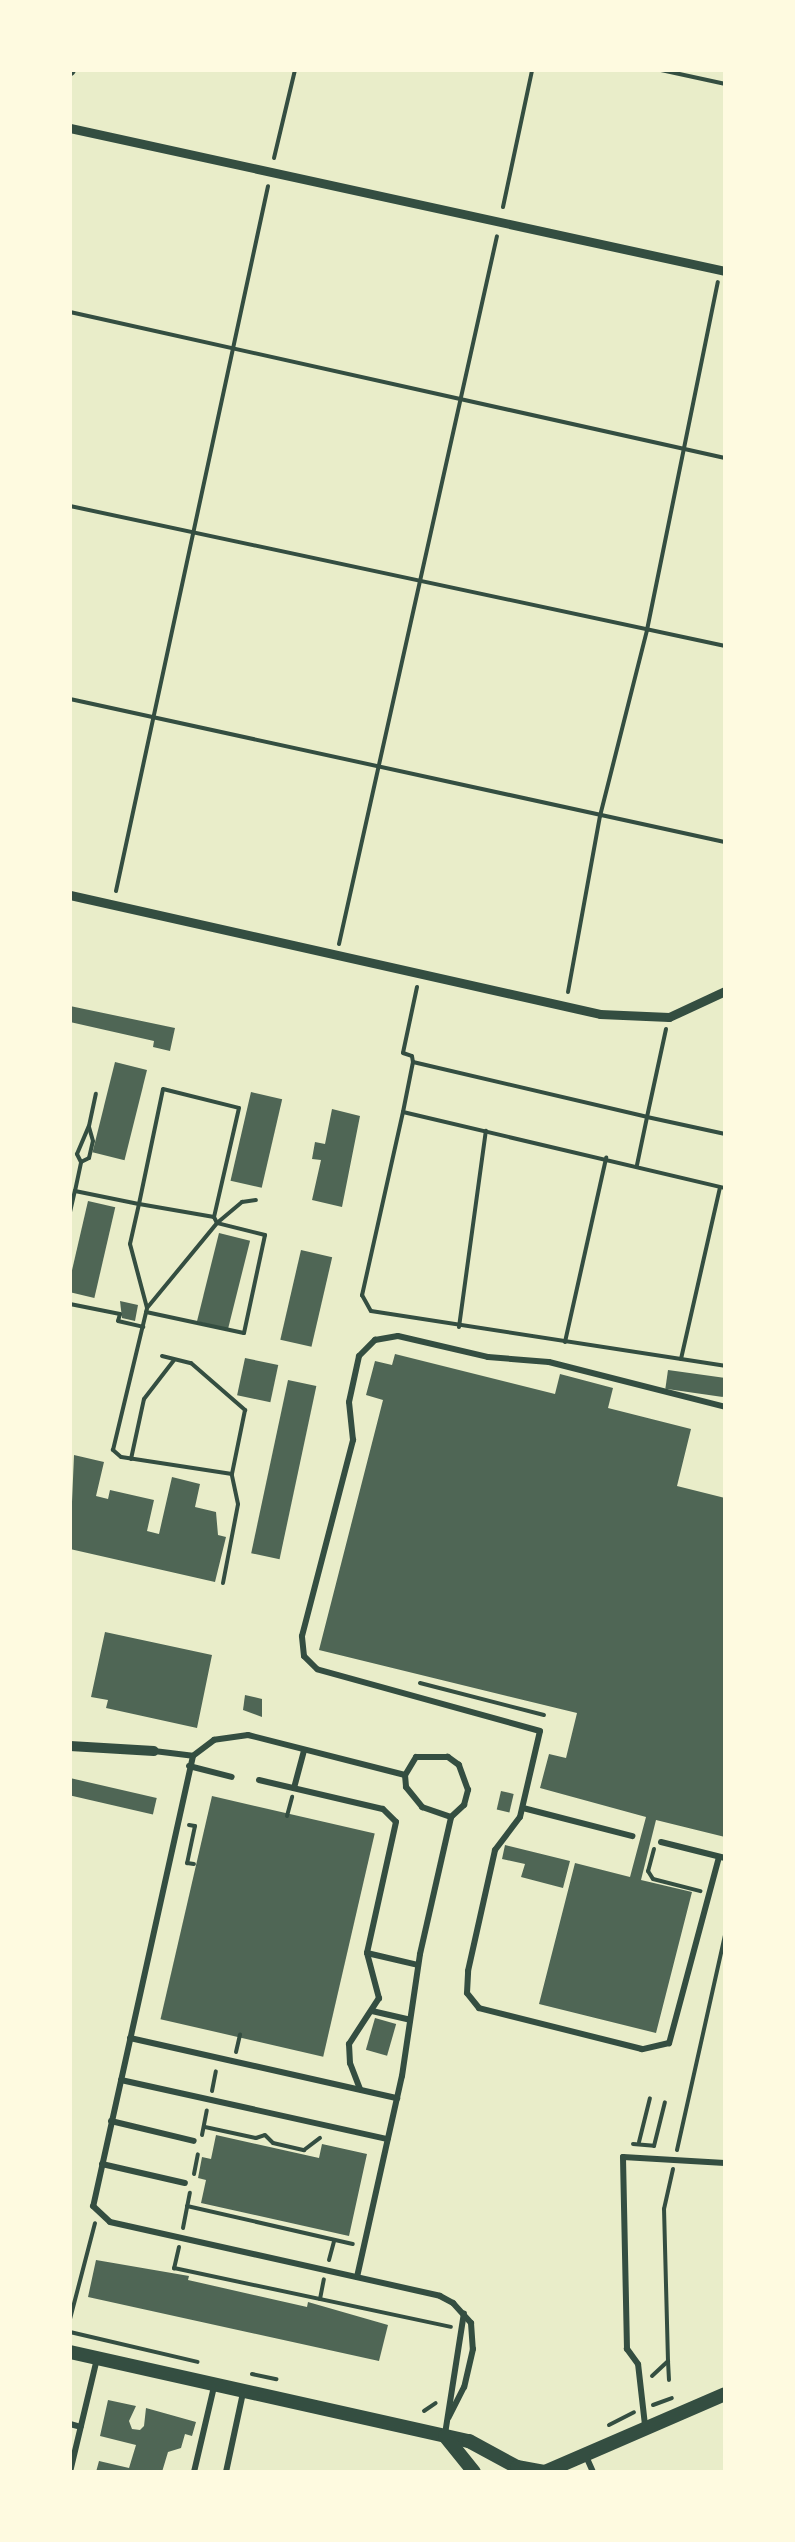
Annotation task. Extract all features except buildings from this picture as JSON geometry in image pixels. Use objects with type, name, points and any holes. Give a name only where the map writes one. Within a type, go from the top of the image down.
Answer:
[{"type":"street","points":[[70,128],[723,271]]},
{"type":"street","points":[[70,895],[565,1006],[642,1019],[668,1017],[725,992]]},
{"type":"street","points":[[70,1746],[154,1750]]},
{"type":"street","points":[[70,2352],[469,2441],[517,2467],[545,2472],[725,2394]]},
{"type":"street","points":[[445,2435],[474,2472]]},
{"type":"lane","points":[[658,1842],[722,1857],[673,2034],[661,2048],[642,2049],[479,2008],[467,1993],[468,1971],[495,1850],[523,1808],[540,1731],[317,1669],[304,1656],[302,1636],[353,1440],[349,1402],[359,1356],[376,1340],[398,1336],[488,1358],[549,1362],[725,1408]]},
{"type":"lane","points":[[405,1775],[231,1736],[200,1747],[192,1756],[93,2206],[99,2215],[180,2238],[440,2296],[464,2312],[471,2322],[473,2348],[464,2387],[449,2417]]},
{"type":"lane","points":[[154,1750],[192,1756]]},
{"type":"lane","points":[[294,1788],[304,1750]]},
{"type":"lane","points":[[357,2277],[397,2098],[418,1965],[451,1817],[464,1805],[468,1790],[459,1765],[448,1758],[426,1755],[409,1763],[406,1788],[422,1807],[451,1817]]},
{"type":"lane","points":[[189,1766],[232,1776]]},
{"type":"lane","points":[[259,1780],[383,1809],[396,1822],[367,1953],[379,1998],[349,2044],[350,2063],[360,2090]]},
{"type":"lane","points":[[523,1808],[632,1836]]},
{"type":"lane","points":[[367,1953],[418,1965]]},
{"type":"lane","points":[[372,2011],[410,2020]]},
{"type":"lane","points":[[130,2038],[397,2098]]},
{"type":"lane","points":[[120,2080],[388,2139]]},
{"type":"lane","points":[[112,2121],[194,2140]]},
{"type":"lane","points":[[646,2426],[640,2410],[638,2364],[627,2349],[623,2158],[725,2163]]},
{"type":"lane","points":[[102,2164],[185,2183]]},
{"type":"lane","points":[[445,2435],[464,2312]]},
{"type":"lane","points":[[70,2472],[97,2360]]},
{"type":"lane","points":[[194,2472],[214,2386]]},
{"type":"lane","points":[[226,2472],[243,2392]]},
{"type":"lane","points":[[70,2424],[81,2426]]},
{"type":"lane","points":[[584,2453],[594,2472]]},
{"type":"path","points":[[113,905],[196,532],[230,350],[295,70]]},
{"type":"path","points":[[336,954],[381,766],[532,70]]},
{"type":"path","points":[[660,70],[725,84]]},
{"type":"path","points":[[565,1006],[600,816],[647,630],[723,271]]},
{"type":"path","points":[[70,312],[725,458]]},
{"type":"path","points":[[70,506],[725,646]]},
{"type":"path","points":[[70,699],[725,842]]},
{"type":"path","points":[[420,972],[403,1053],[412,1056],[412,1062],[364,1305],[371,1312],[725,1366]]},
{"type":"path","points":[[637,1165],[668,1017]]},
{"type":"path","points":[[412,1062],[725,1134]]},
{"type":"path","points":[[146,1310],[130,1244],[164,1089],[239,1108],[214,1216],[217,1223]]},
{"type":"path","points":[[70,1212],[82,1162],[77,1154],[96,1094]]},
{"type":"path","points":[[403,1112],[723,1188],[680,1359]]},
{"type":"path","points":[[458,1326],[486,1131]]},
{"type":"path","points":[[565,1342],[606,1158]]},
{"type":"path","points":[[75,1191],[214,1216]]},
{"type":"path","points":[[232,1474],[132,1459],[113,1450],[146,1310],[217,1223],[242,1202],[256,1200]]},
{"type":"path","points":[[146,1310],[244,1333],[265,1235],[217,1223]]},
{"type":"path","points":[[70,1304],[120,1314],[118,1321],[142,1326]]},
{"type":"path","points":[[162,1356],[191,1364],[245,1410],[232,1474],[238,1504],[223,1583]]},
{"type":"path","points":[[132,1459],[144,1399],[175,1359]]},
{"type":"path","points":[[408,1680],[544,1715]]},
{"type":"path","points":[[287,1816],[294,1788]]},
{"type":"path","points":[[177,1822],[195,1826],[187,1863],[194,1864]]},
{"type":"path","points":[[658,1842],[648,1871],[654,1879],[710,1893]]},
{"type":"path","points":[[676,2156],[725,1935]]},
{"type":"path","points":[[234,2061],[240,2034]]},
{"type":"path","points":[[219,2058],[174,2268],[453,2328]]},
{"type":"path","points":[[640,2142],[650,2098]]},
{"type":"path","points":[[629,2158],[634,2141],[654,2146],[665,2102]]},
{"type":"path","points":[[204,2127],[256,2138],[265,2135],[273,2143],[304,2150],[324,2134]]},
{"type":"path","points":[[669,2380],[664,2209],[672,2169]]},
{"type":"path","points":[[188,2206],[354,2244]]},
{"type":"path","points":[[70,2319],[88,2236],[99,2215]]},
{"type":"path","points":[[70,2332],[202,2363]]},
{"type":"path","points":[[652,2383],[652,2376],[668,2361]]},
{"type":"path","points":[[239,2372],[276,2379]]},
{"type":"path","points":[[424,2412],[435,2406],[440,2386]]},
{"type":"path","points":[[652,2394],[652,2406]]},
{"type":"path","points":[[611,2430],[609,2423],[640,2410]]}]
